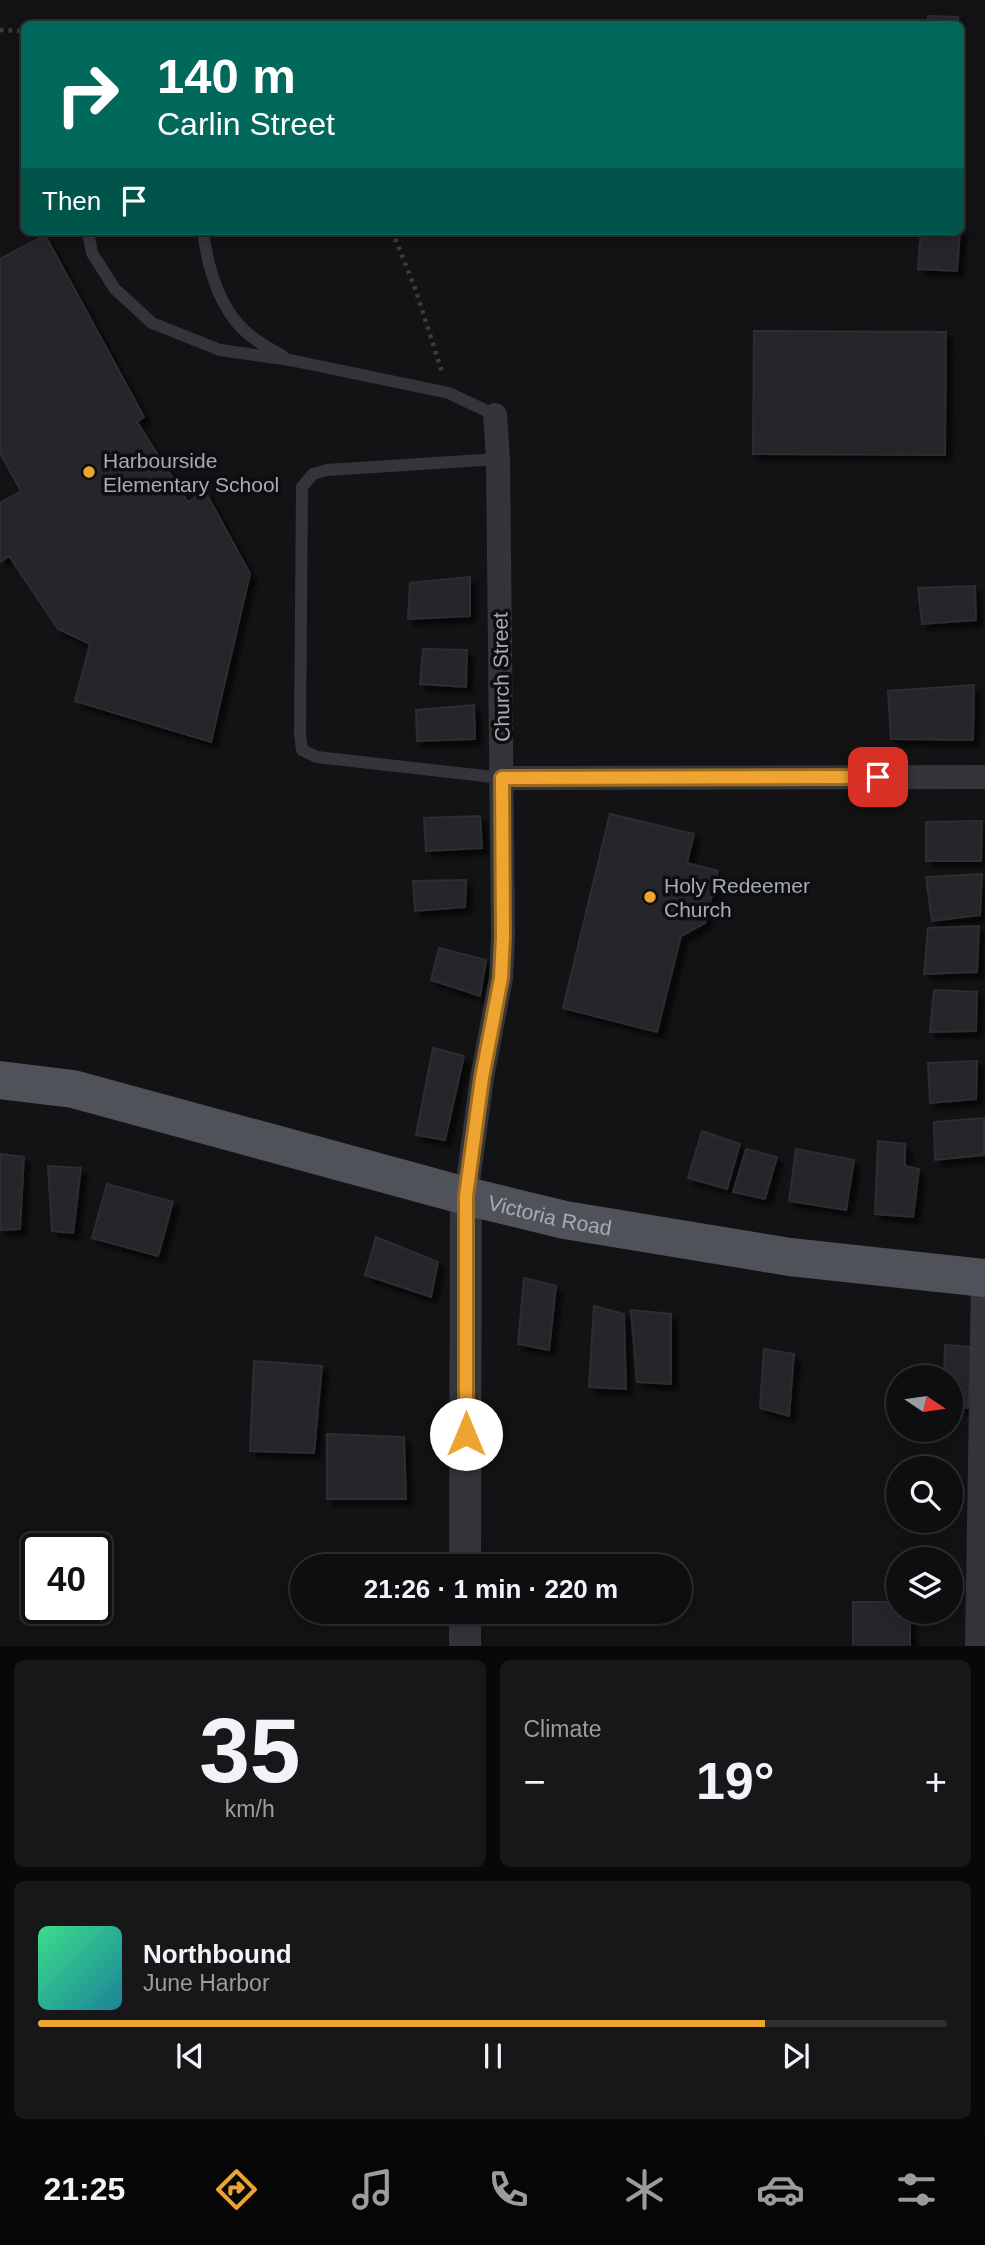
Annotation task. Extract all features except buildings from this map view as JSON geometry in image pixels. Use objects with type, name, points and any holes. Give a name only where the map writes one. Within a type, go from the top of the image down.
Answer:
[{"type":"main road","name":"Victoria Road","points":[[0,1080],[73,1089],[466,1196],[565,1220],[772,1254],[984,1278]]},
{"type":"street","name":"Church Street","points":[[466,1554],[466,1196],[482,1078],[501,978],[503,937],[498,459],[495,415]]},
{"type":"street","points":[[502,778],[985,776]]},
{"type":"street","points":[[977,1646],[984,1278]]},
{"type":"street","points":[[465,1624],[465,1646]]},
{"type":"lane","points":[[89,235],[92,253],[115,289],[152,323],[220,350],[290,360],[449,393],[495,415]]},
{"type":"lane","points":[[204,235],[214,281],[239,325],[264,346],[290,360]]},
{"type":"lane","points":[[498,459],[327,470],[313,474],[302,487],[300,734],[302,750],[317,757],[502,778]]},
{"type":"path","points":[[0,30],[21,31]]},
{"type":"path","points":[[394,235],[415,288],[449,393]]},
{"type":"place","name":"Harbourside Elementary School","points":[[89,472]]},
{"type":"place","name":"Holy Redeemer Church","points":[[650,897]]},
{"type":"route","points":[[466,1434],[466,1196],[482,1078],[501,978],[502,778],[878,777]]}]
